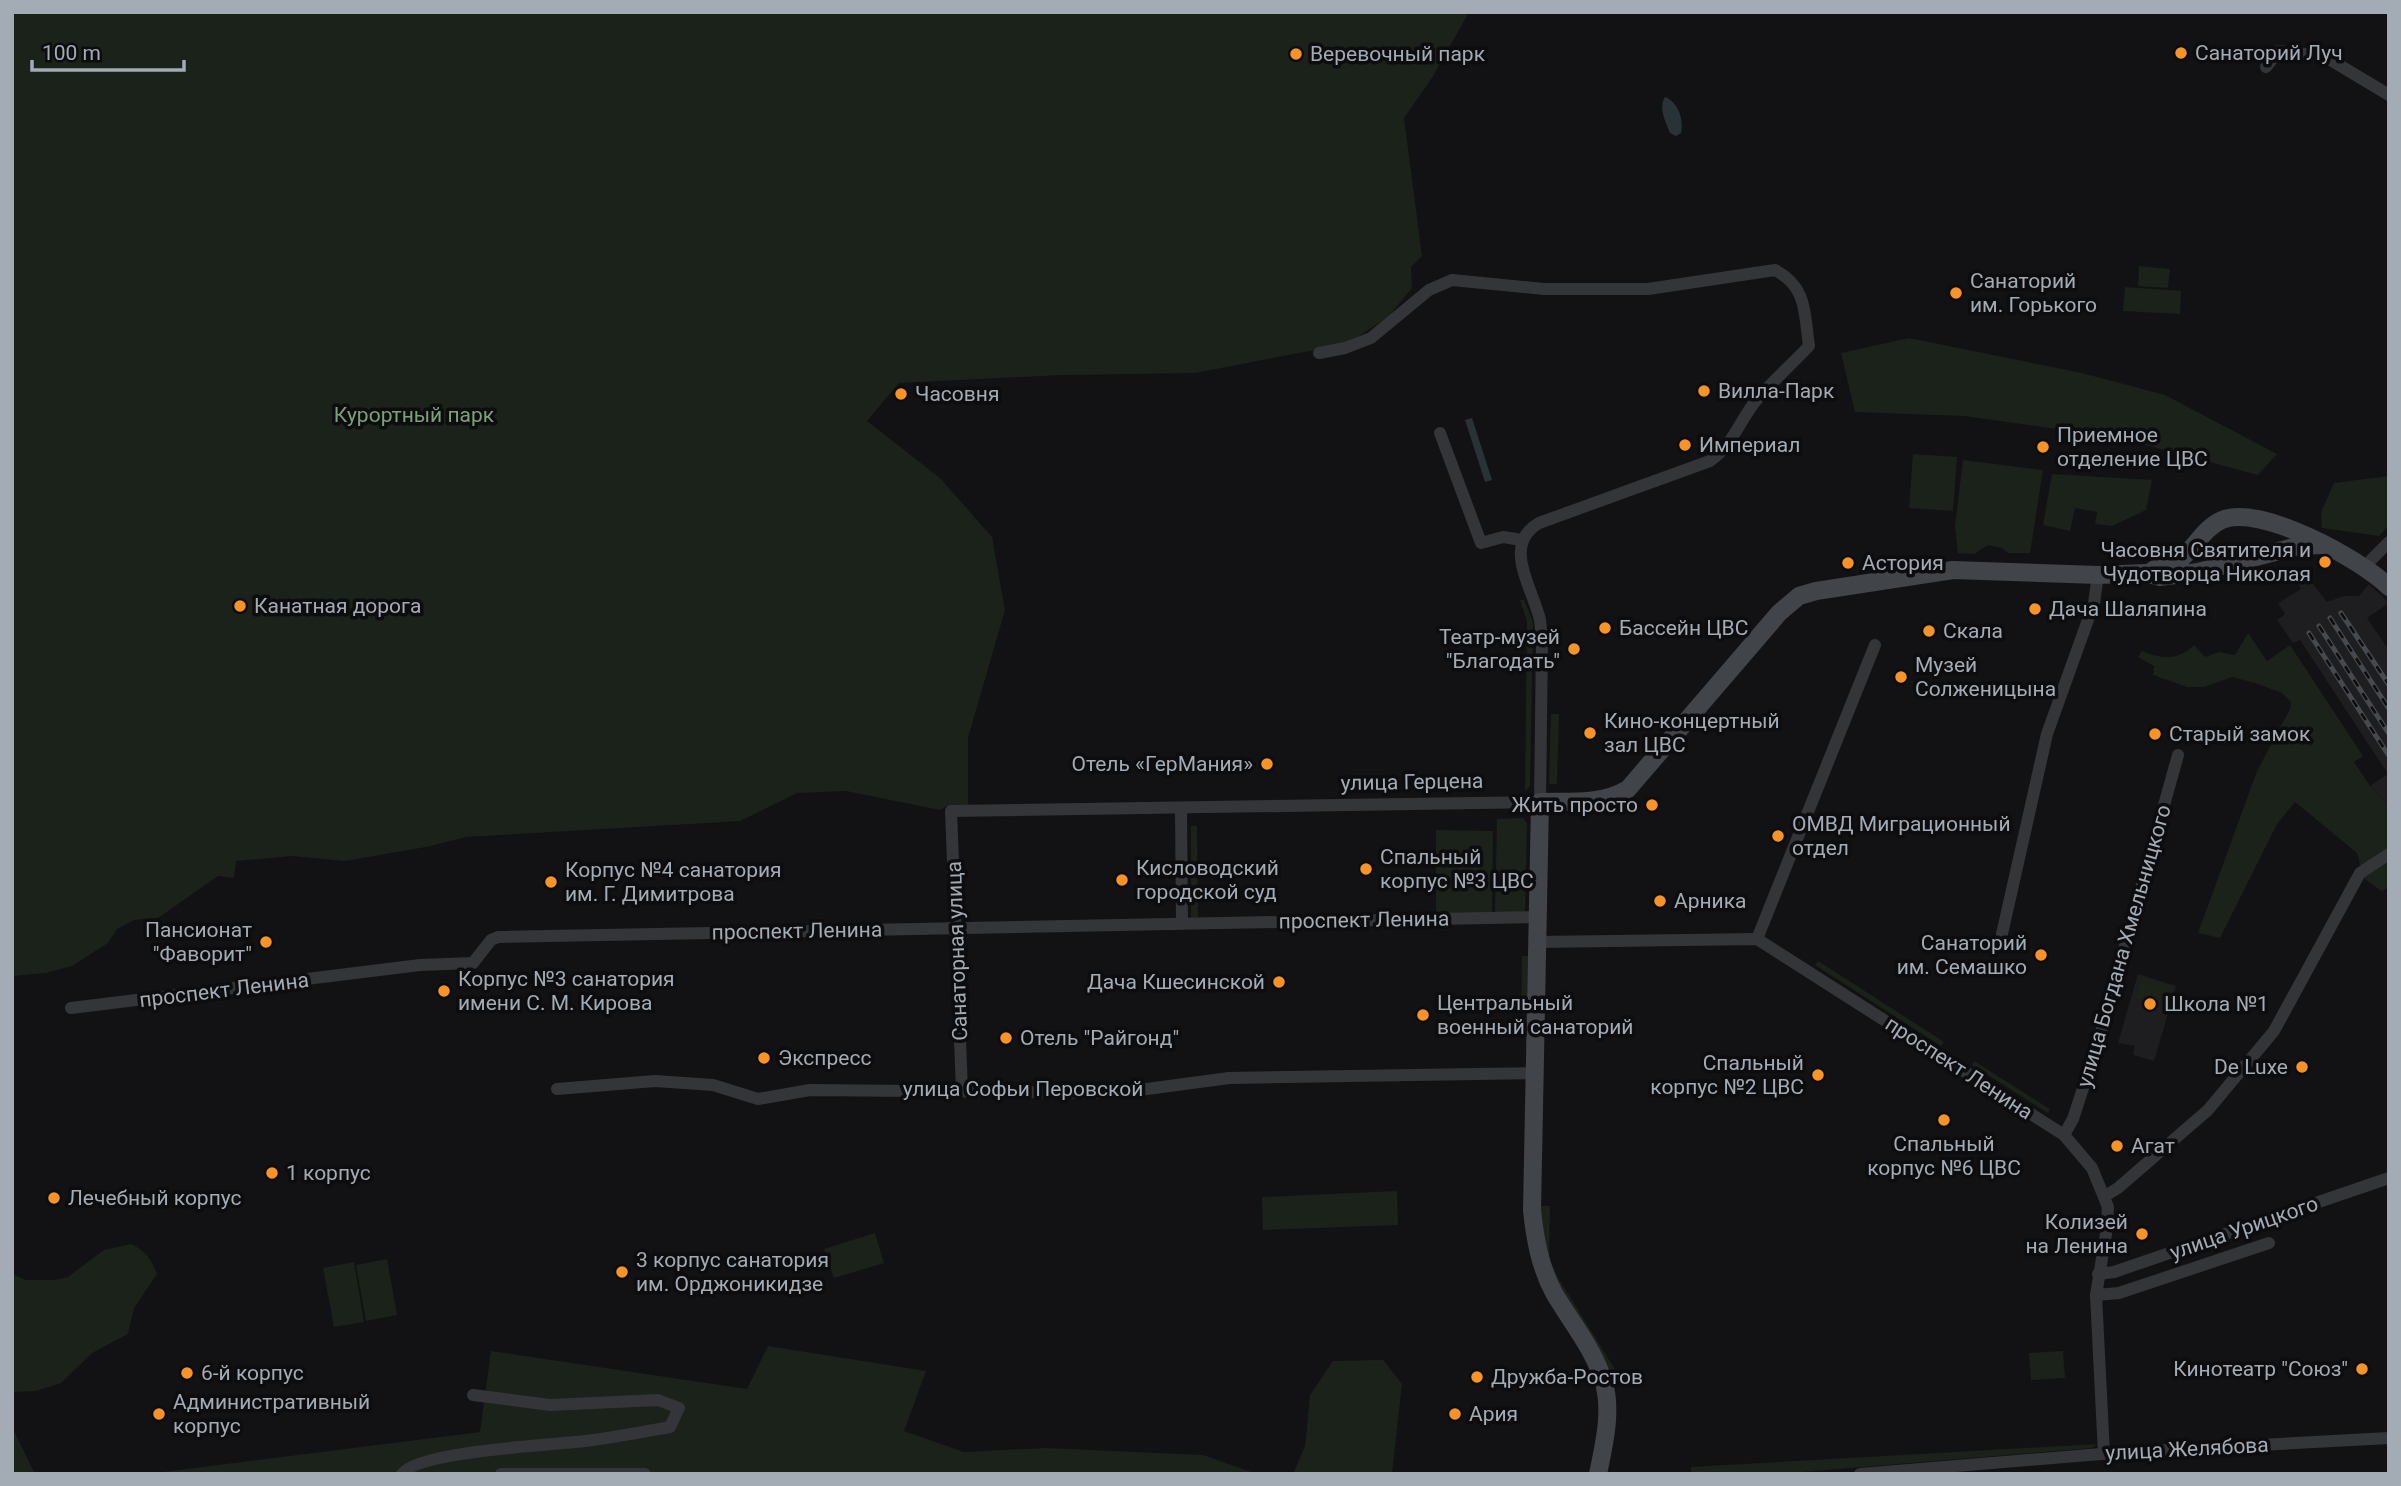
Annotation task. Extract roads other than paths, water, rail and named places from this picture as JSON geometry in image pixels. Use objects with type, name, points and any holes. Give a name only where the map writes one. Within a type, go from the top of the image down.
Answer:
[{"type":"main road","points":[[2098,575],[2146,573],[2178,561],[2219,521],[2229,517],[2247,517],[2300,532],[2367,570],[2389,587]]},
{"type":"main road","points":[[2146,573],[2160,577],[2198,572],[2298,546],[2323,545]]},
{"type":"main road","name":"улица Герцена","points":[[1540,802],[1598,800],[1615,797],[1628,789],[1787,604],[1799,596],[1816,591],[1953,570],[2098,575]]},
{"type":"main road","points":[[1540,802],[1532,1191],[1534,1231],[1545,1275],[1592,1354],[1604,1382],[1607,1411],[1598,1474]]},
{"type":"street","points":[[2266,67],[2279,51],[2324,56],[2389,95]]},
{"type":"street","points":[[1319,353],[1345,348],[1371,338],[1429,290],[1452,280],[1544,289],[1648,289],[1775,270],[1789,278],[1802,298],[1810,346],[1759,397],[1721,453],[1710,461],[1539,523],[1528,529],[1522,540],[1520,552],[1540,621],[1542,642],[1540,802]]},
{"type":"street","points":[[1440,433],[1481,543],[1503,537],[1522,540]]},
{"type":"street","points":[[2371,560],[2389,542]]},
{"type":"street","points":[[2001,934],[2047,734],[2094,603],[2098,575]]},
{"type":"street","points":[[1538,942],[1757,939],[1875,645]]},
{"type":"street","name":"улица Богдана Хмельницкого","points":[[2064,1135],[2073,1119],[2099,1039],[2178,755]]},
{"type":"street","name":"улица Герцена","points":[[951,811],[1540,802]]},
{"type":"street","points":[[1181,809],[1182,924]]},
{"type":"street","name":"Санаторная улица","points":[[951,811],[962,1091]]},
{"type":"street","points":[[2105,1196],[2118,1188],[2208,1110],[2274,1031],[2360,873],[2389,854]]},
{"type":"street","name":"проспект Ленина","points":[[71,1008],[420,965],[473,963],[491,940],[498,937],[1538,917]]},
{"type":"street","name":"проспект Ленина","points":[[1757,939],[2064,1135],[2092,1168],[2105,1196],[2108,1218],[2096,1295],[2104,1454]]},
{"type":"street","name":"улица Софьи Перовской","points":[[557,1089],[655,1081],[713,1085],[758,1099],[810,1090],[1117,1093],[1230,1078],[1535,1073]]},
{"type":"street","name":"улица Урицкого","points":[[2098,1274],[2115,1272],[2389,1178]]},
{"type":"street","name":"улица Урицкого","points":[[2096,1295],[2119,1293],[2269,1243]]},
{"type":"street","points":[[402,1474],[406,1467],[421,1462],[483,1451],[586,1441],[670,1427],[679,1408],[658,1400],[550,1405],[473,1395]]},
{"type":"street","name":"улица Желябова","points":[[1860,1474],[2000,1468],[2104,1454],[2389,1438]]},
{"type":"street","points":[[501,1474],[645,1474]]},
{"type":"railway","points":[[2341,613],[2389,685]]},
{"type":"railway","points":[[2330,618],[2389,709]]},
{"type":"railway","points":[[2319,626],[2389,734]]},
{"type":"railway","points":[[2309,633],[2389,756]]},
{"type":"place","name":"Cанаторий Луч","points":[[2181,53]]},
{"type":"place","name":"Веревочный парк","points":[[1296,54]]},
{"type":"place","name":"Санаторий им. Горького","points":[[1956,293]]},
{"type":"place","name":"Вилла-Парк","points":[[1704,391]]},
{"type":"place","name":"Часовня","points":[[901,394]]},
{"type":"place","name":"Империал","points":[[1685,445]]},
{"type":"place","name":"Приемное отделение ЦВС","points":[[2043,447]]},
{"type":"place","name":"Часовня Святителя и Чудотворца Николая","points":[[2325,562]]},
{"type":"place","name":"Астория","points":[[1848,563]]},
{"type":"place","name":"Канатная дорога","points":[[240,606]]},
{"type":"place","name":"Дача Шаляпина","points":[[2035,609]]},
{"type":"place","name":"Бассейн ЦВС","points":[[1605,628]]},
{"type":"place","name":"Скала","points":[[1929,631]]},
{"type":"place","name":"Театр-музей \"Благодать\"","points":[[1574,649]]},
{"type":"place","name":"Музей Солженицына","points":[[1901,677]]},
{"type":"place","name":"Кино-концертный зал ЦВС","points":[[1590,733]]},
{"type":"place","name":"Старый замок","points":[[2155,734]]},
{"type":"place","name":"Отель «ГерМания»","points":[[1267,764]]},
{"type":"place","name":"Жить просто","points":[[1652,805]]},
{"type":"place","name":"ОМВД Миграционный отдел","points":[[1778,836]]},
{"type":"place","name":"Спальный корпус №3 ЦВС","points":[[1366,869]]},
{"type":"place","name":"Кисловодский городской суд","points":[[1122,880]]},
{"type":"place","name":"Корпус №4 санатория им. Г. Димитрова","points":[[551,882]]},
{"type":"place","name":"Арника","points":[[1660,901]]},
{"type":"place","name":"Пансионат \"Фаворит\"","points":[[266,942]]},
{"type":"place","name":"Санаторий им. Семашко","points":[[2041,955]]},
{"type":"place","name":"Дача Кшесинской","points":[[1279,982]]},
{"type":"place","name":"Корпус №3 санатория имени С. М. Кирова","points":[[444,991]]},
{"type":"place","name":"Школа №1","points":[[2150,1004]]},
{"type":"place","name":"Центральный военный санаторий","points":[[1423,1015]]},
{"type":"place","name":"Отель \"Райгонд\"","points":[[1006,1038]]},
{"type":"place","name":"Экспресс","points":[[764,1058]]},
{"type":"place","name":"De Luxe","points":[[2302,1067]]},
{"type":"place","name":"Спальный корпус №2 ЦВС","points":[[1818,1075]]},
{"type":"place","name":"Спальный корпус №6 ЦВС","points":[[1944,1120]]},
{"type":"place","name":"Агат","points":[[2117,1146]]},
{"type":"place","name":"1 корпус","points":[[272,1173]]},
{"type":"place","name":"Лечебный корпус","points":[[54,1198]]},
{"type":"place","name":"Колизей на Ленина","points":[[2142,1234]]},
{"type":"place","name":"3 корпус санатория им. Орджоникидзе","points":[[622,1272]]},
{"type":"place","name":"Кинотеатр \"Союз\"","points":[[2362,1369]]},
{"type":"place","name":"6-й корпус","points":[[187,1373]]},
{"type":"place","name":"Дружба-Ростов","points":[[1477,1377]]},
{"type":"place","name":"Административный корпус","points":[[159,1414]]},
{"type":"place","name":"Ария","points":[[1455,1414]]},
{"type":"park label","name":"Курортный парк","points":[[414,415]]}]
